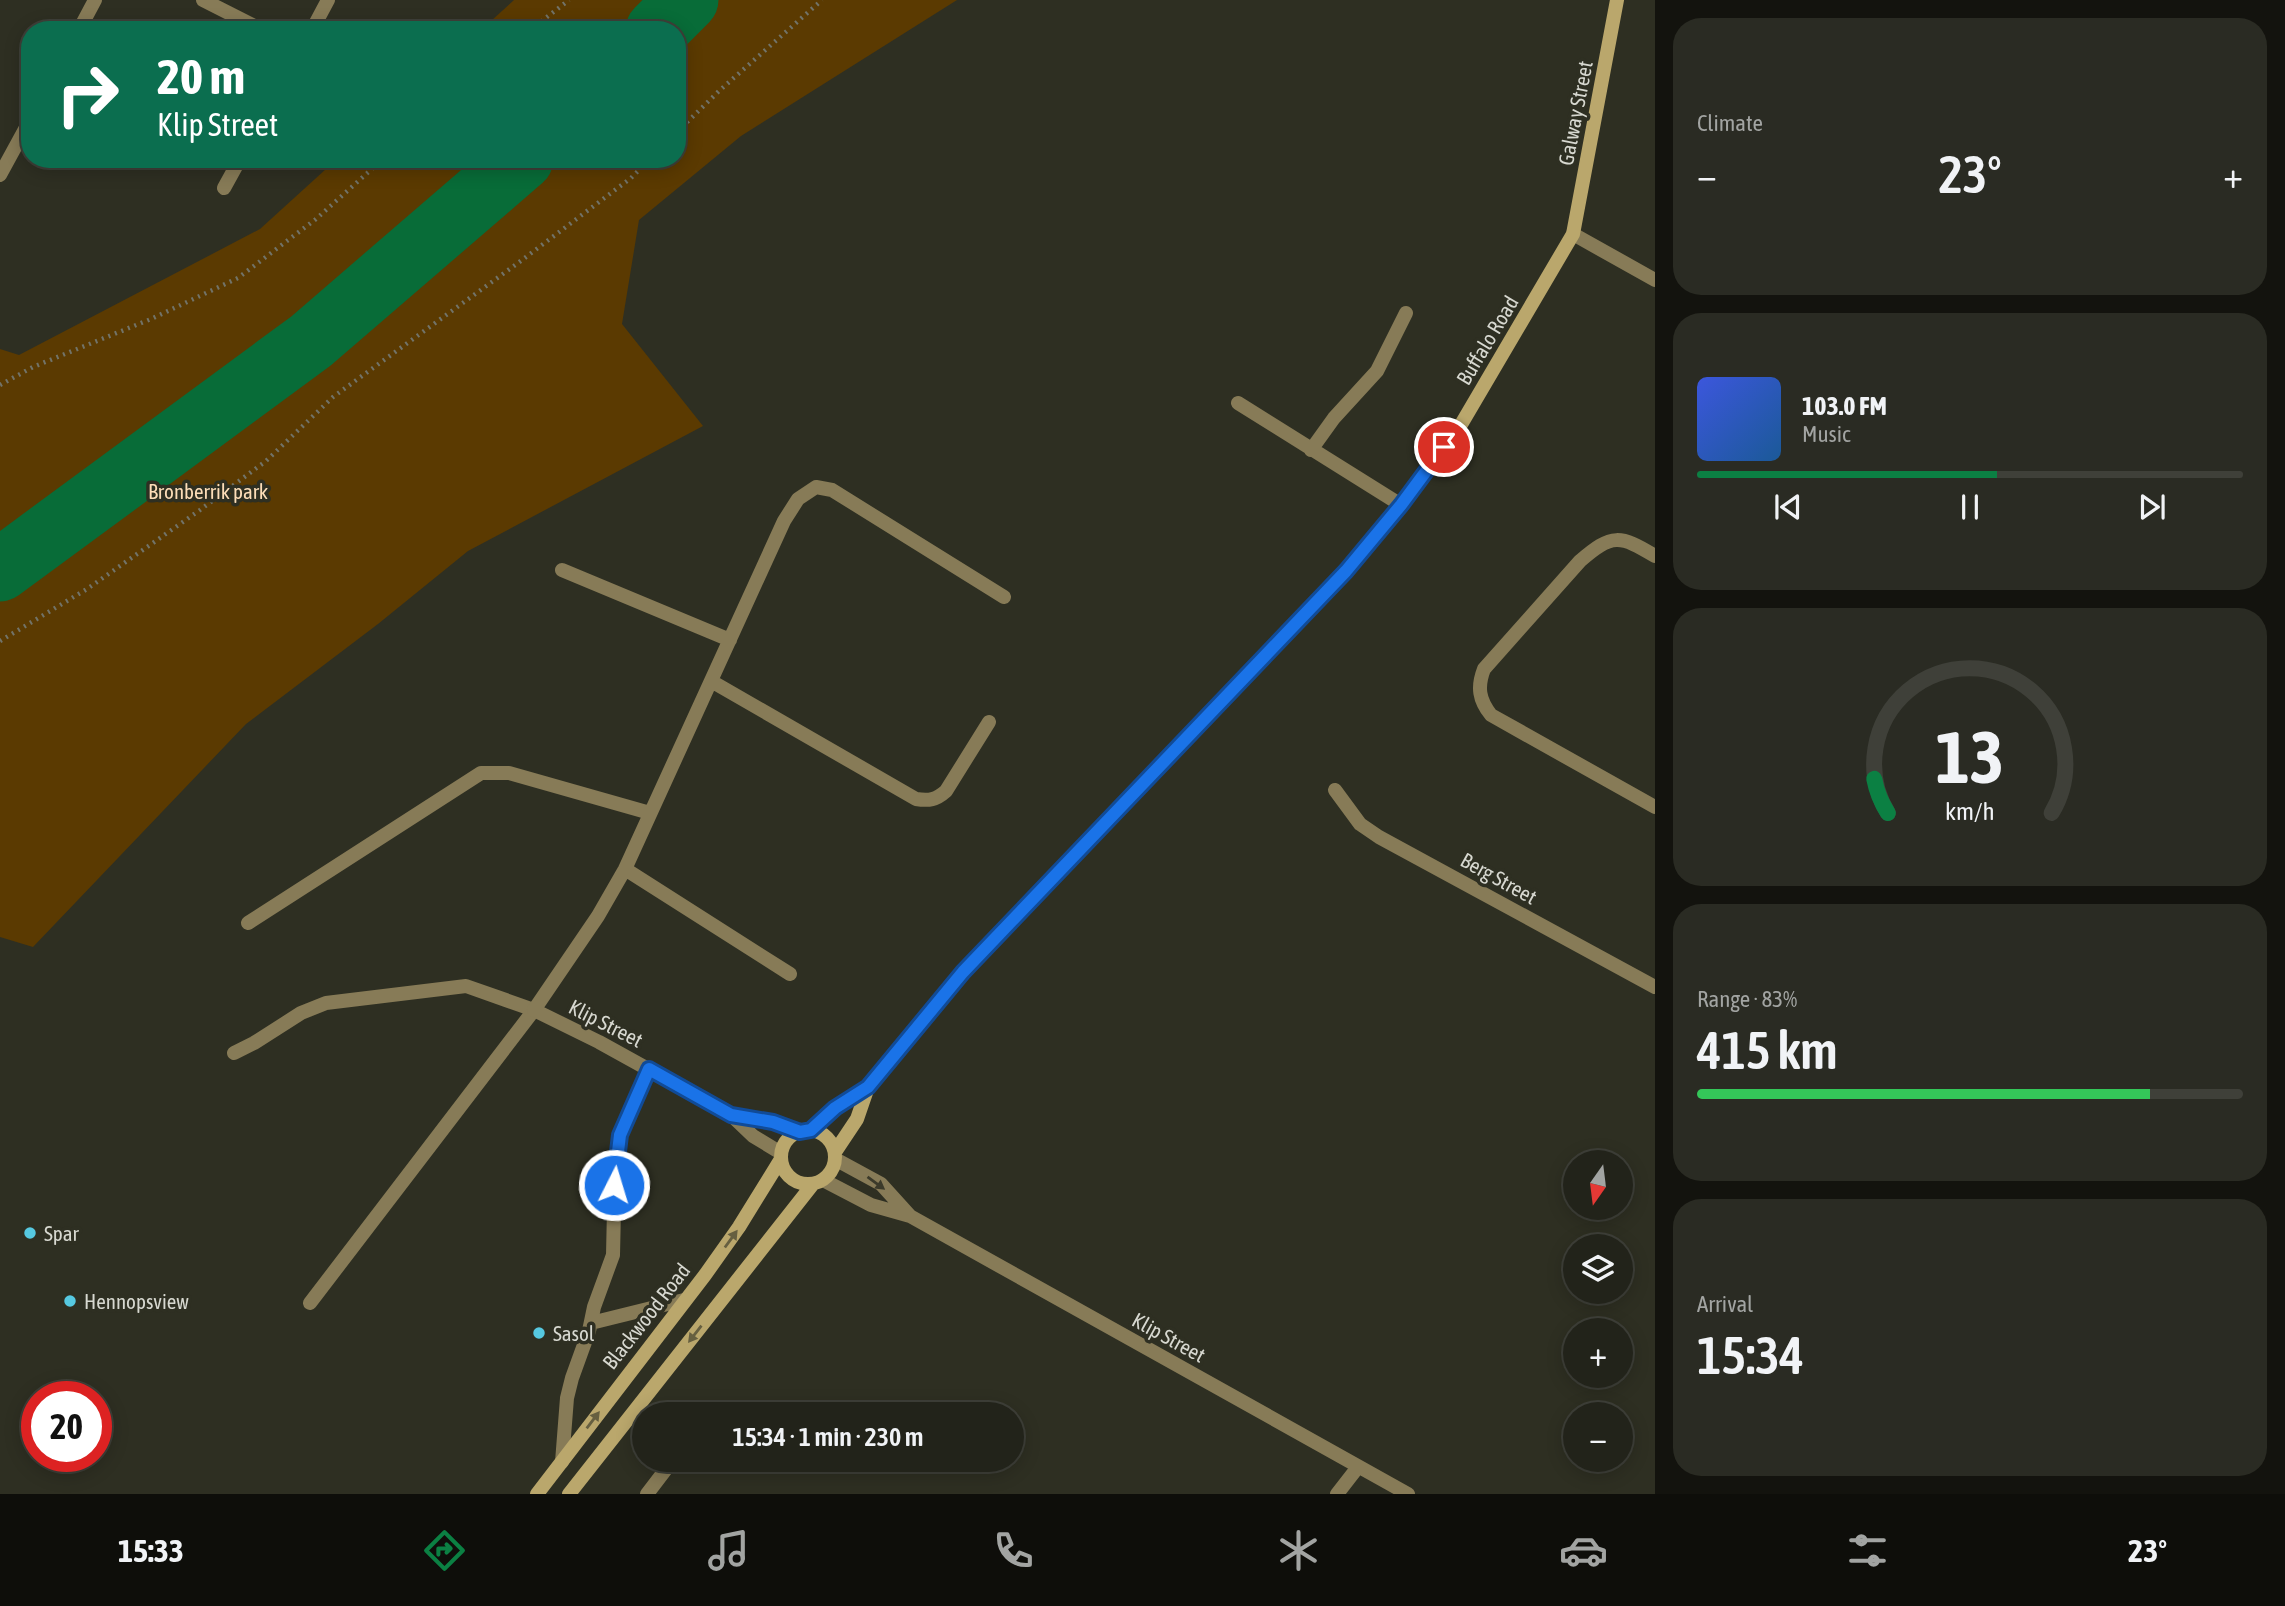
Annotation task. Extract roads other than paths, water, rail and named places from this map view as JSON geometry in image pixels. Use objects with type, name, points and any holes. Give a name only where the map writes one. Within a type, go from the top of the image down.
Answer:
[{"type":"street","points":[[84,21],[95,0]]},
{"type":"street","points":[[203,0],[244,21]]},
{"type":"street","points":[[317,21],[328,0]]},
{"type":"street","name":"Galway Street","points":[[1573,234],[1617,0]]},
{"type":"street","points":[[0,174],[21,136]]},
{"type":"street","points":[[224,188],[235,168]]},
{"type":"street","points":[[1573,234],[1655,280]]},
{"type":"street","name":"Buffalo Road","points":[[806,1131],[868,1087],[963,972],[1346,571],[1401,505],[1459,428],[1573,234]]},
{"type":"street","points":[[1311,450],[1334,418],[1377,371],[1406,313]]},
{"type":"street","points":[[1238,403],[1401,505]]},
{"type":"street","name":"Klip Street","points":[[781,1156],[753,1136],[731,1115],[599,1042],[534,1010],[598,916],[625,869],[784,521],[797,499],[816,487],[832,490],[1004,597]]},
{"type":"street","points":[[1655,556],[1625,540],[1608,541],[1594,548],[1484,669],[1479,687],[1484,706],[1491,715],[1655,807]]},
{"type":"street","points":[[562,570],[730,640]]},
{"type":"street","points":[[711,681],[916,799],[938,798],[946,791],[989,722]]},
{"type":"street","points":[[248,923],[481,773],[509,773],[650,813]]},
{"type":"street","name":"Berg Street","points":[[1335,790],[1360,824],[1379,836],[1655,987]]},
{"type":"street","points":[[625,869],[790,974]]},
{"type":"street","points":[[234,1053],[300,1013],[326,1003],[466,986],[534,1010],[310,1303]]},
{"type":"street","points":[[562,1462],[567,1398],[594,1307],[613,1255],[615,1163],[620,1135],[649,1069]]},
{"type":"street","name":"Buffalo Road","points":[[835,1155],[858,1119],[868,1087]]},
{"type":"street","name":"Klip Street","points":[[731,1115],[806,1131]]},
{"type":"street","points":[[569,1494],[818,1182],[832,1171],[835,1155],[830,1142],[822,1134],[806,1131],[791,1136],[784,1144],[781,1156],[784,1170],[792,1179],[802,1184],[818,1182]]},
{"type":"street","name":"Klip Street","points":[[835,1155],[881,1184],[910,1216]]},
{"type":"street","name":"Blackwood Road","points":[[537,1494],[739,1227],[781,1156]]},
{"type":"street","name":"Klip Street","points":[[818,1182],[872,1205],[910,1216],[1408,1494]]},
{"type":"street","points":[[591,1323],[684,1300]]},
{"type":"street","points":[[1336,1494],[1358,1466]]},
{"type":"street","points":[[647,1494],[664,1472]]},
{"type":"waterway","points":[[666,21],[687,0]]},
{"type":"waterway","points":[[0,570],[311,341],[512,168]]},
{"type":"place","name":"Spar","points":[[30,1233]]},
{"type":"place","name":"Hennopsview","points":[[70,1301]]},
{"type":"place","name":"Sasol","points":[[539,1333]]},
{"type":"park label","name":"Bronberrik park","points":[[208,491]]}]
